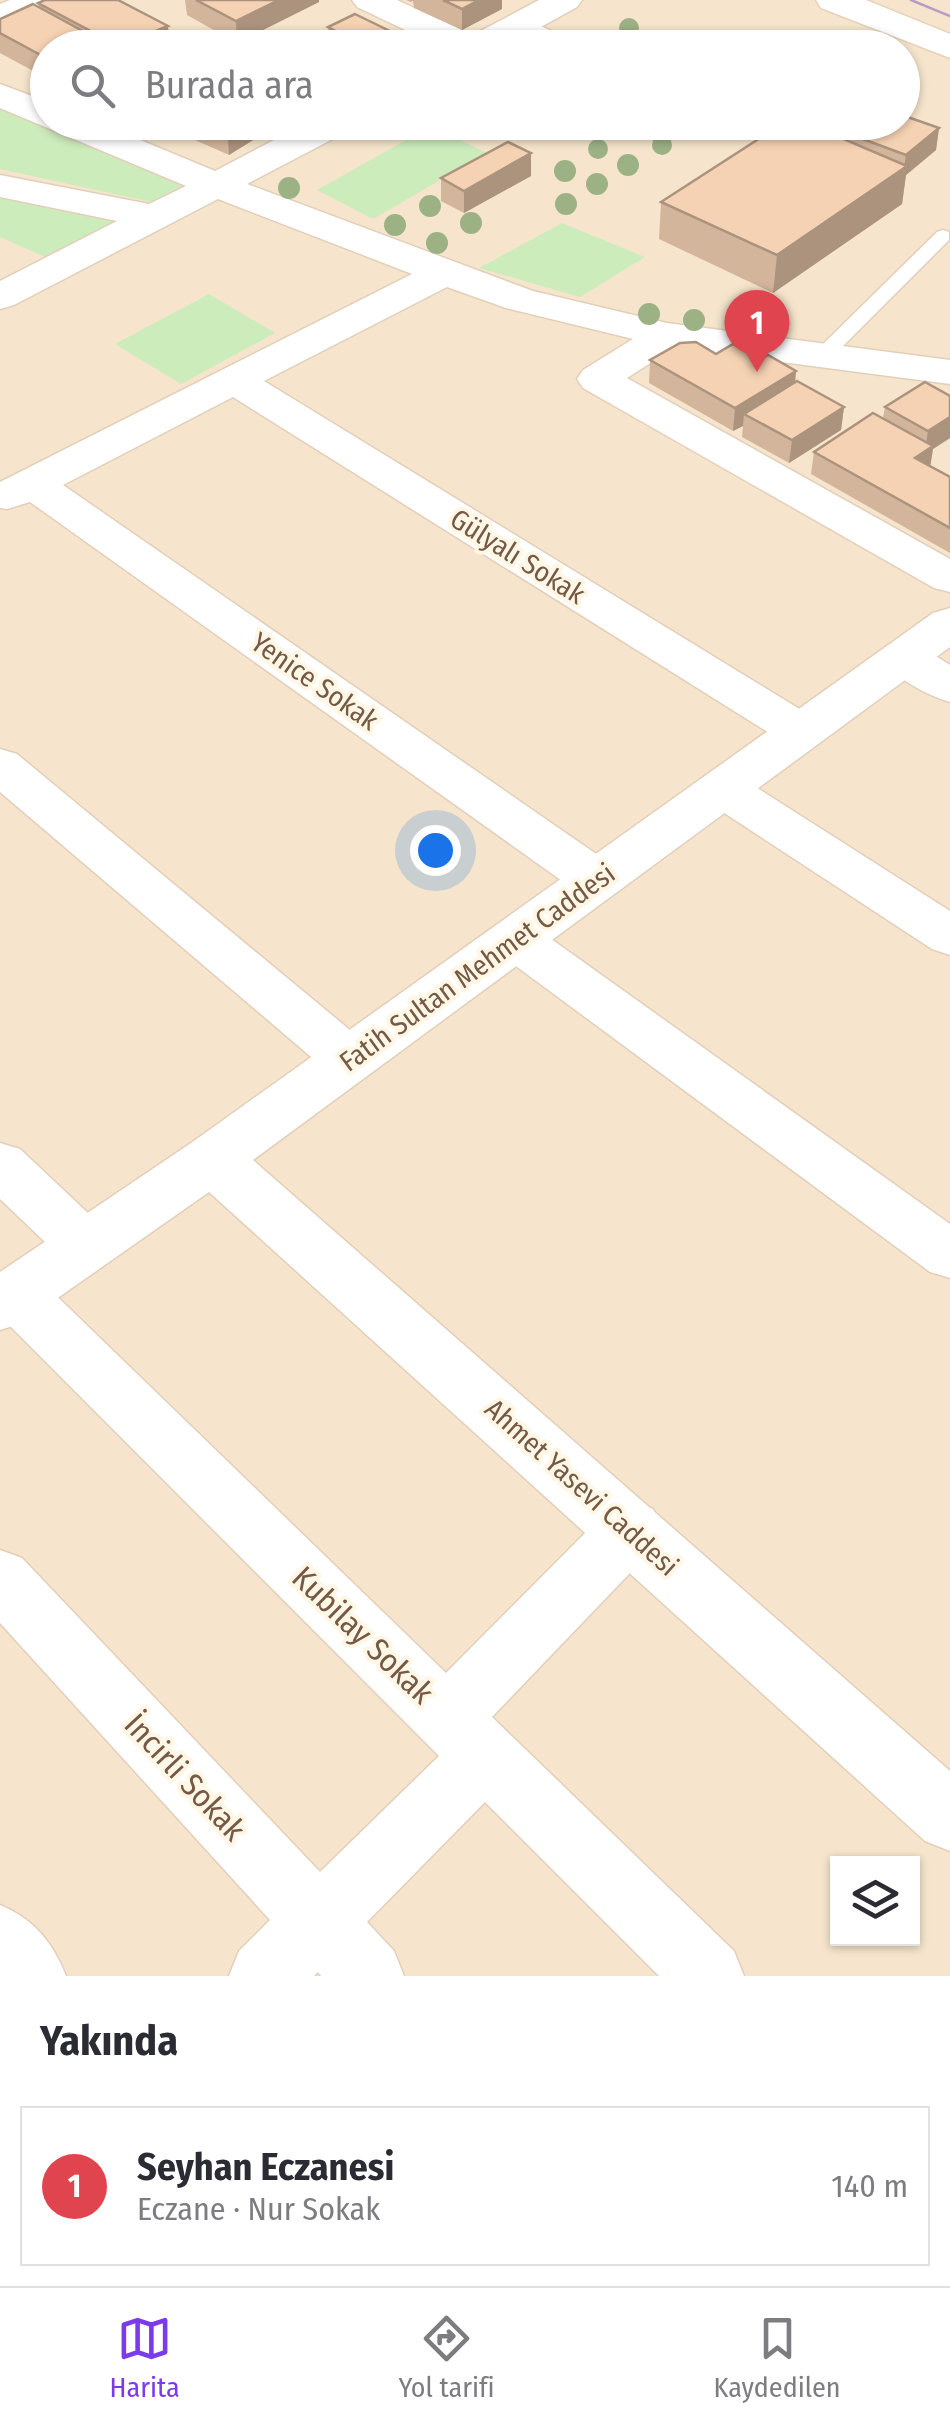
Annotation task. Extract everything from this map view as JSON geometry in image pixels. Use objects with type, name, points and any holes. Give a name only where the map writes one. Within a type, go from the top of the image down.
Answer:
[{"type":"street","points":[[0,17],[39,0]]},
{"type":"street","points":[[368,0],[434,30]]},
{"type":"street","points":[[509,30],[565,0]]},
{"type":"street","points":[[834,0],[908,30]]},
{"type":"street","points":[[920,35],[950,47]]},
{"type":"street","points":[[0,95],[30,108]]},
{"type":"street","points":[[107,140],[442,274],[520,300],[667,334],[950,372]]},
{"type":"street","points":[[0,297],[305,140]]},
{"type":"street","points":[[0,186],[156,217]]},
{"type":"street","points":[[16,492],[442,274]]},
{"type":"street","points":[[667,334],[598,379],[950,578]]},
{"type":"street","name":"Gülyalı Sokak","points":[[234,380],[802,732]]},
{"type":"street","name":"Yenice Sokak","points":[[16,492],[598,880]]},
{"type":"street","name":"Fatih Sultan Mehmet Caddesi","points":[[8,1300],[212,1159],[950,624]]},
{"type":"street","points":[[904,657],[950,686]]},
{"type":"street","points":[[0,766],[349,1060]]},
{"type":"street","points":[[723,788],[950,936]]},
{"type":"street","points":[[515,939],[950,1255]]},
{"type":"street","name":"Ahmet Yasevi Caddesi","points":[[212,1159],[950,1817]]},
{"type":"street","points":[[0,1165],[86,1246]]},
{"type":"street","name":"Kubilay Sokak","points":[[8,1300],[466,1737],[708,1976]]},
{"type":"street","points":[[264,1976],[318,1920],[631,1530]]},
{"type":"street","name":"İncirli Sokak","points":[[0,1578],[370,1976]]},
{"type":"street","points":[[0,1940],[31,1976]]},
{"type":"lane","points":[[522,23],[538,30]]},
{"type":"lane","points":[[824,354],[943,236]]},
{"type":"shaded area","points":[[0,0],[950,0],[950,1976],[0,1976]]},
{"type":"green space","points":[[0,106],[30,119],[30,140],[77,140],[184,187],[151,202],[0,169]]},
{"type":"green space","points":[[406,140],[460,140],[487,153],[373,219],[317,190]]},
{"type":"green space","points":[[0,194],[122,220],[45,257],[0,237]]},
{"type":"green space","points":[[562,223],[645,257],[580,297],[479,268]]},
{"type":"green space","points":[[209,294],[275,333],[181,384],[115,344]]},
{"type":"building","points":[[118,0],[168,26],[158,30],[89,30],[38,3]]},
{"type":"building","points":[[196,0],[279,0],[236,21]]},
{"type":"building","points":[[443,0],[479,0],[462,9]]},
{"type":"building","points":[[33,4],[81,30],[30,30],[30,49],[0,33],[0,19]]},
{"type":"building","points":[[355,14],[388,30],[334,30],[328,27]]},
{"type":"building","points":[[920,121],[939,128],[906,155],[866,140],[920,140]]},
{"type":"building","points":[[757,140],[846,140],[907,166],[777,255],[661,202]]},
{"type":"building","points":[[508,142],[531,153],[464,191],[441,178]]},
{"type":"building","points":[[696,342],[716,354],[733,344],[761,359],[768,355],[796,371],[735,408],[650,360],[680,343]]},
{"type":"building","points":[[797,381],[844,407],[792,440],[744,414]]},
{"type":"building","points":[[925,382],[950,396],[950,417],[928,431],[885,407]]},
{"type":"building","points":[[873,413],[933,446],[915,458],[950,477],[950,528],[814,452]]},
{"type":"tram line","points":[[911,0],[950,16]]},
{"type":"place","name":"Seyhan Eczanesi","points":[[757,372]]}]
